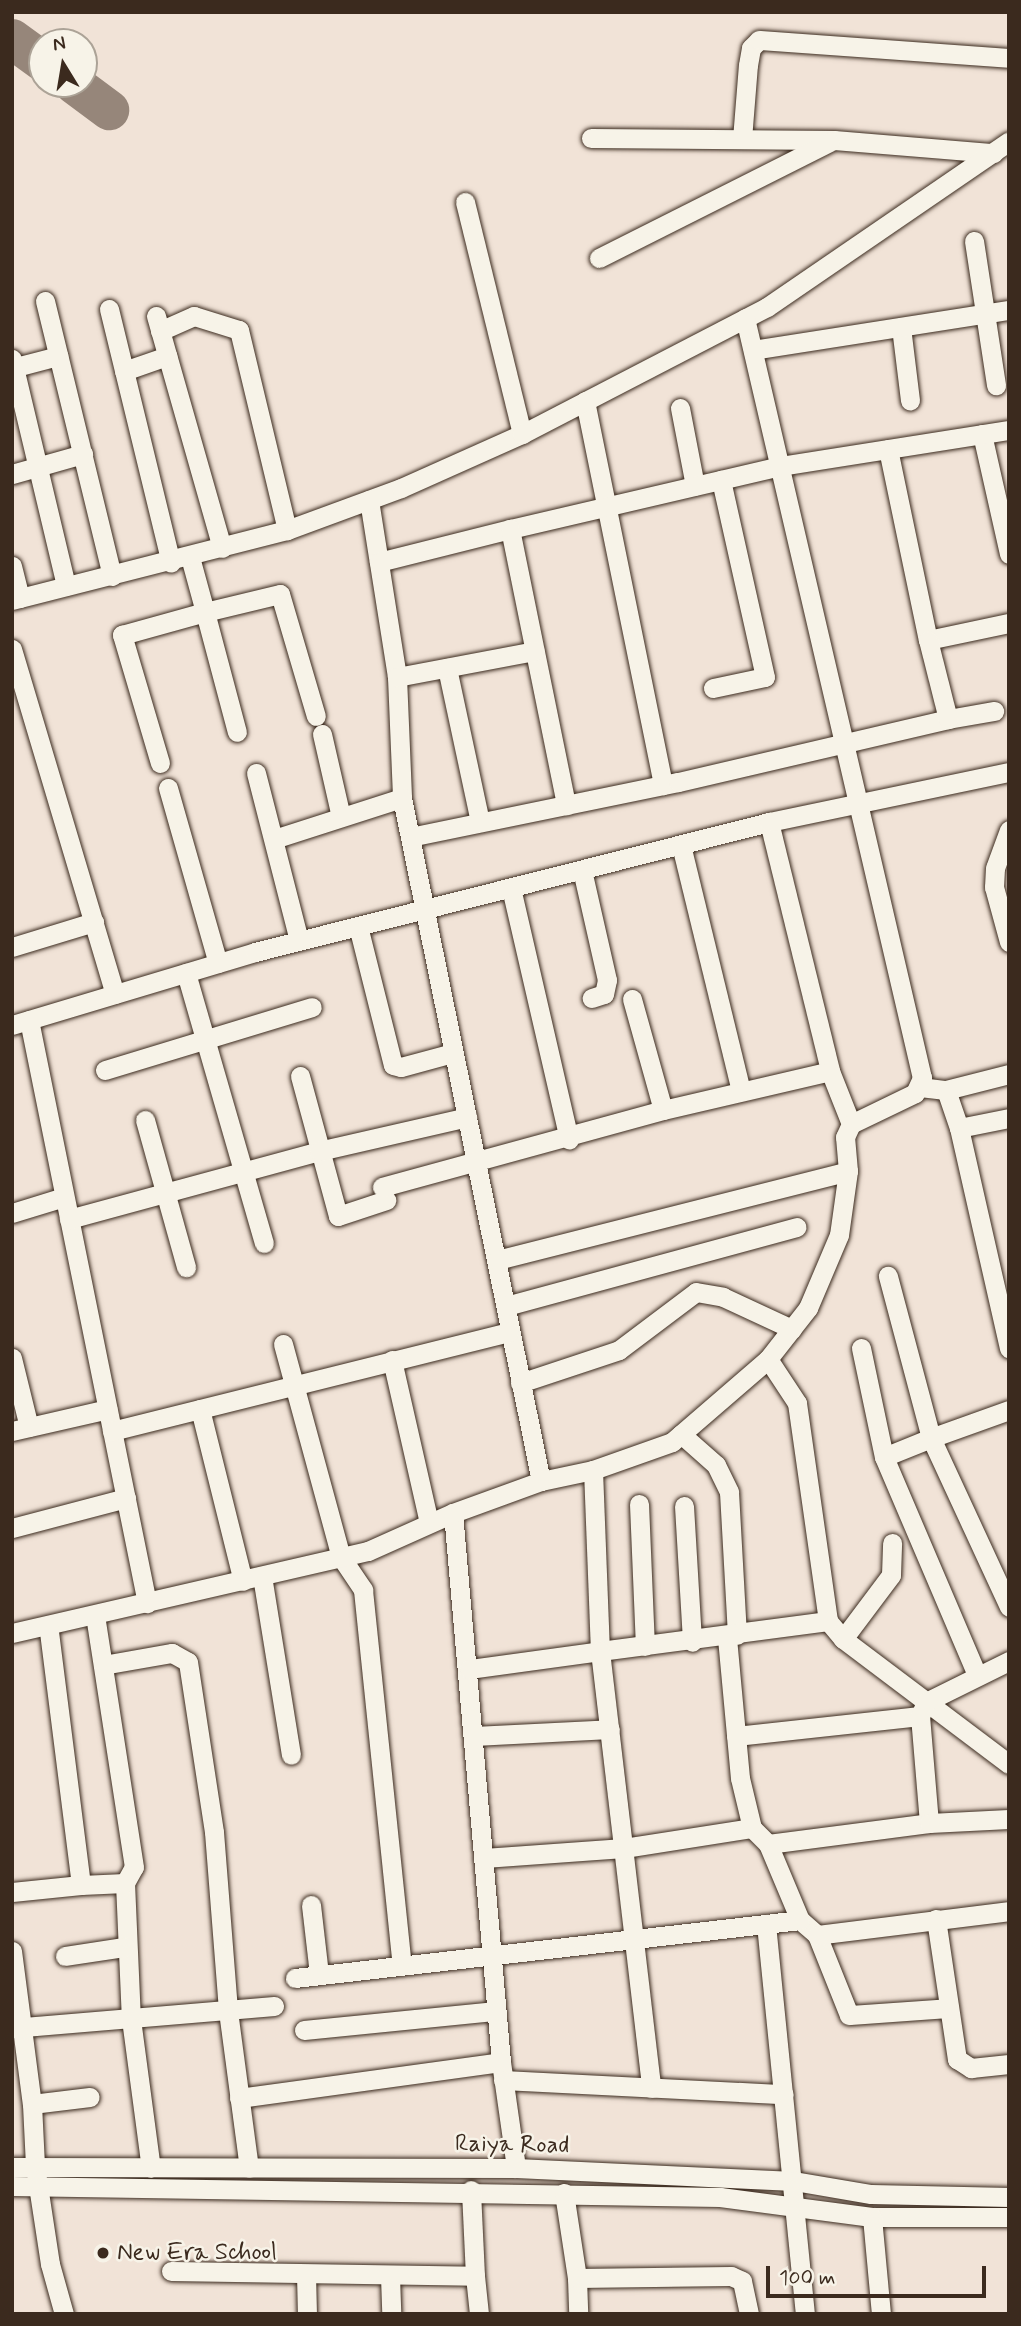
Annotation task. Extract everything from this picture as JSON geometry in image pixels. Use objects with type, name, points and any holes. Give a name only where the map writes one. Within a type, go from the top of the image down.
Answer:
[{"type":"street","points":[[742,139],[748,65],[751,48],[759,40],[1009,58]]},
{"type":"street","points":[[591,138],[834,141],[1001,147]]},
{"type":"street","points":[[599,258],[834,141]]},
{"type":"street","points":[[12,566],[16,599],[181,560],[287,530],[369,500],[522,434],[746,318],[1001,147]]},
{"type":"street","points":[[466,202],[522,434]]},
{"type":"street","points":[[974,242],[996,385]]},
{"type":"street","points":[[44,301],[112,576]]},
{"type":"street","points":[[109,309],[124,371],[181,560],[205,612],[237,732]]},
{"type":"street","points":[[753,350],[1009,310]]},
{"type":"street","points":[[222,548],[158,324],[194,317],[239,330],[287,530]]},
{"type":"street","points":[[746,318],[861,806],[922,1079],[920,1087]]},
{"type":"street","points":[[901,327],[910,400]]},
{"type":"street","points":[[58,356],[13,365],[66,586]]},
{"type":"street","points":[[124,371],[167,356]]},
{"type":"street","points":[[585,401],[663,785]]},
{"type":"street","points":[[680,408],[695,486]]},
{"type":"street","points":[[379,562],[780,466],[1009,430]]},
{"type":"street","points":[[982,435],[1009,554]]},
{"type":"street","points":[[888,449],[947,719]]},
{"type":"street","points":[[12,474],[83,454]]},
{"type":"street","points":[[713,688],[765,677],[721,480]]},
{"type":"street","points":[[369,500],[397,677],[402,798],[541,1481]]},
{"type":"street","points":[[510,530],[566,805]]},
{"type":"street","points":[[160,763],[122,635],[280,593],[319,725],[341,817]]},
{"type":"street","points":[[928,640],[1009,623]]},
{"type":"street","points":[[12,649],[115,994]]},
{"type":"street","points":[[397,677],[535,651]]},
{"type":"street","points":[[447,668],[480,822]]},
{"type":"street","points":[[410,837],[663,785],[846,740],[994,710]]},
{"type":"street","points":[[147,1603],[64,1196],[20,1023],[218,963],[358,926],[769,822],[861,806],[1009,772]]},
{"type":"street","points":[[256,773],[299,941]]},
{"type":"street","points":[[168,788],[218,963]]},
{"type":"street","points":[[274,839],[402,798]]},
{"type":"street","points":[[769,822],[830,1070],[851,1124]]},
{"type":"street","points":[[1009,830],[995,868],[994,887],[1009,942]]},
{"type":"street","points":[[681,845],[741,1091]]},
{"type":"street","points":[[582,870],[607,980],[604,995],[592,998]]},
{"type":"street","points":[[511,888],[569,1139]]},
{"type":"street","points":[[12,947],[94,922]]},
{"type":"street","points":[[358,926],[393,1065],[401,1067],[453,1053]]},
{"type":"street","points":[[186,973],[264,1243]]},
{"type":"street","points":[[632,999],[663,1110]]},
{"type":"street","points":[[105,1070],[312,1007]]},
{"type":"street","points":[[300,1076],[318,1151],[338,1216],[384,1193],[478,1164],[663,1110],[830,1070]]},
{"type":"street","points":[[12,1633],[341,1558],[541,1481],[593,1470],[672,1442],[768,1359],[792,1329],[826,1275],[839,1235],[848,1171],[845,1137],[851,1124],[920,1087],[946,1090],[1009,1074]]},
{"type":"street","points":[[946,1090],[959,1128],[1009,1348]]},
{"type":"street","points":[[69,1219],[318,1151],[467,1117]]},
{"type":"street","points":[[959,1128],[1009,1118]]},
{"type":"street","points":[[145,1119],[186,1267]]},
{"type":"street","points":[[497,1260],[848,1171]]},
{"type":"street","points":[[12,1213],[64,1196]]},
{"type":"street","points":[[506,1306],[796,1227]]},
{"type":"street","points":[[888,1276],[931,1438],[1009,1607]]},
{"type":"street","points":[[520,1383],[619,1350],[696,1292],[723,1297],[792,1329]]},
{"type":"street","points":[[112,1431],[509,1332]]},
{"type":"street","points":[[283,1344],[341,1558],[363,1590],[402,1965]]},
{"type":"street","points":[[861,1348],[884,1457],[977,1675]]},
{"type":"street","points":[[12,1357],[21,1429],[108,1409]]},
{"type":"street","points":[[768,1359],[797,1403],[828,1622],[843,1639],[923,1709],[1009,1764]]},
{"type":"street","points":[[391,1360],[429,1523]]},
{"type":"street","points":[[200,1409],[252,1578],[291,1755]]},
{"type":"street","points":[[884,1457],[1009,1410]]},
{"type":"street","points":[[681,1434],[716,1465],[729,1492],[736,1736],[752,1828],[768,1844],[800,1920],[817,1935],[849,2015],[949,2008]]},
{"type":"street","points":[[593,1470],[600,1651],[651,2088]]},
{"type":"street","points":[[12,1528],[126,1498]]},
{"type":"street","points":[[639,1504],[645,1646]]},
{"type":"street","points":[[684,1506],[692,1642]]},
{"type":"street","points":[[453,1513],[469,1669],[496,2011],[516,2168]]},
{"type":"street","points":[[843,1639],[891,1575],[892,1543]]},
{"type":"street","points":[[95,1615],[134,1867],[125,1883],[124,1947],[151,2168]]},
{"type":"street","points":[[469,1669],[600,1651],[692,1642],[828,1622]]},
{"type":"street","points":[[48,1625],[81,1885]]},
{"type":"street","points":[[103,1665],[172,1653],[188,1662],[214,1832],[228,2011],[249,2168]]},
{"type":"street","points":[[736,1736],[923,1709],[977,1675],[1009,1661]]},
{"type":"street","points":[[923,1709],[929,1823]]},
{"type":"street","points":[[474,1736],[610,1729]]},
{"type":"street","points":[[768,1844],[929,1823],[1009,1819]]},
{"type":"street","points":[[484,1858],[624,1848],[752,1828]]},
{"type":"street","points":[[12,1892],[125,1883]]},
{"type":"street","points":[[311,1905],[319,1974]]},
{"type":"street","points":[[817,1935],[1009,1911]]},
{"type":"street","points":[[936,1919],[957,2059],[962,2066],[1009,2064]]},
{"type":"street","points":[[295,1978],[635,1936],[800,1920]]},
{"type":"street","points":[[766,1924],[794,2181],[805,2314]]},
{"type":"street","points":[[65,1956],[124,1947]]},
{"type":"street","points":[[12,1951],[17,2028],[32,2104],[37,2176],[50,2264],[64,2314]]},
{"type":"street","points":[[17,2028],[274,2006]]},
{"type":"street","points":[[304,2030],[496,2011]]},
{"type":"street","points":[[239,2098],[502,2071],[651,2088],[784,2094]]},
{"type":"street","points":[[32,2104],[90,2097]]},
{"type":"street","name":"Raiya Road","points":[[12,2167],[37,2176],[564,2193],[796,2204],[872,2217],[1009,2217]]},
{"type":"street","name":"Raiya Road","points":[[12,2186],[37,2176],[151,2168],[516,2168],[794,2181],[870,2194],[1009,2197]]},
{"type":"street","points":[[471,2190],[479,2314]]},
{"type":"street","points":[[564,2193],[578,2278],[578,2314]]},
{"type":"street","points":[[872,2217],[881,2314]]},
{"type":"street","points":[[171,2271],[475,2276]]},
{"type":"street","points":[[306,2274],[307,2314]]},
{"type":"street","points":[[390,2276],[391,2314]]},
{"type":"street","points":[[578,2278],[731,2276],[742,2281],[749,2314]]},
{"type":"taxiway","points":[[12,39],[28,51]]},
{"type":"taxiway","points":[[93,98],[109,110]]},
{"type":"place","name":"New Era School","points":[[103,2253]]}]
